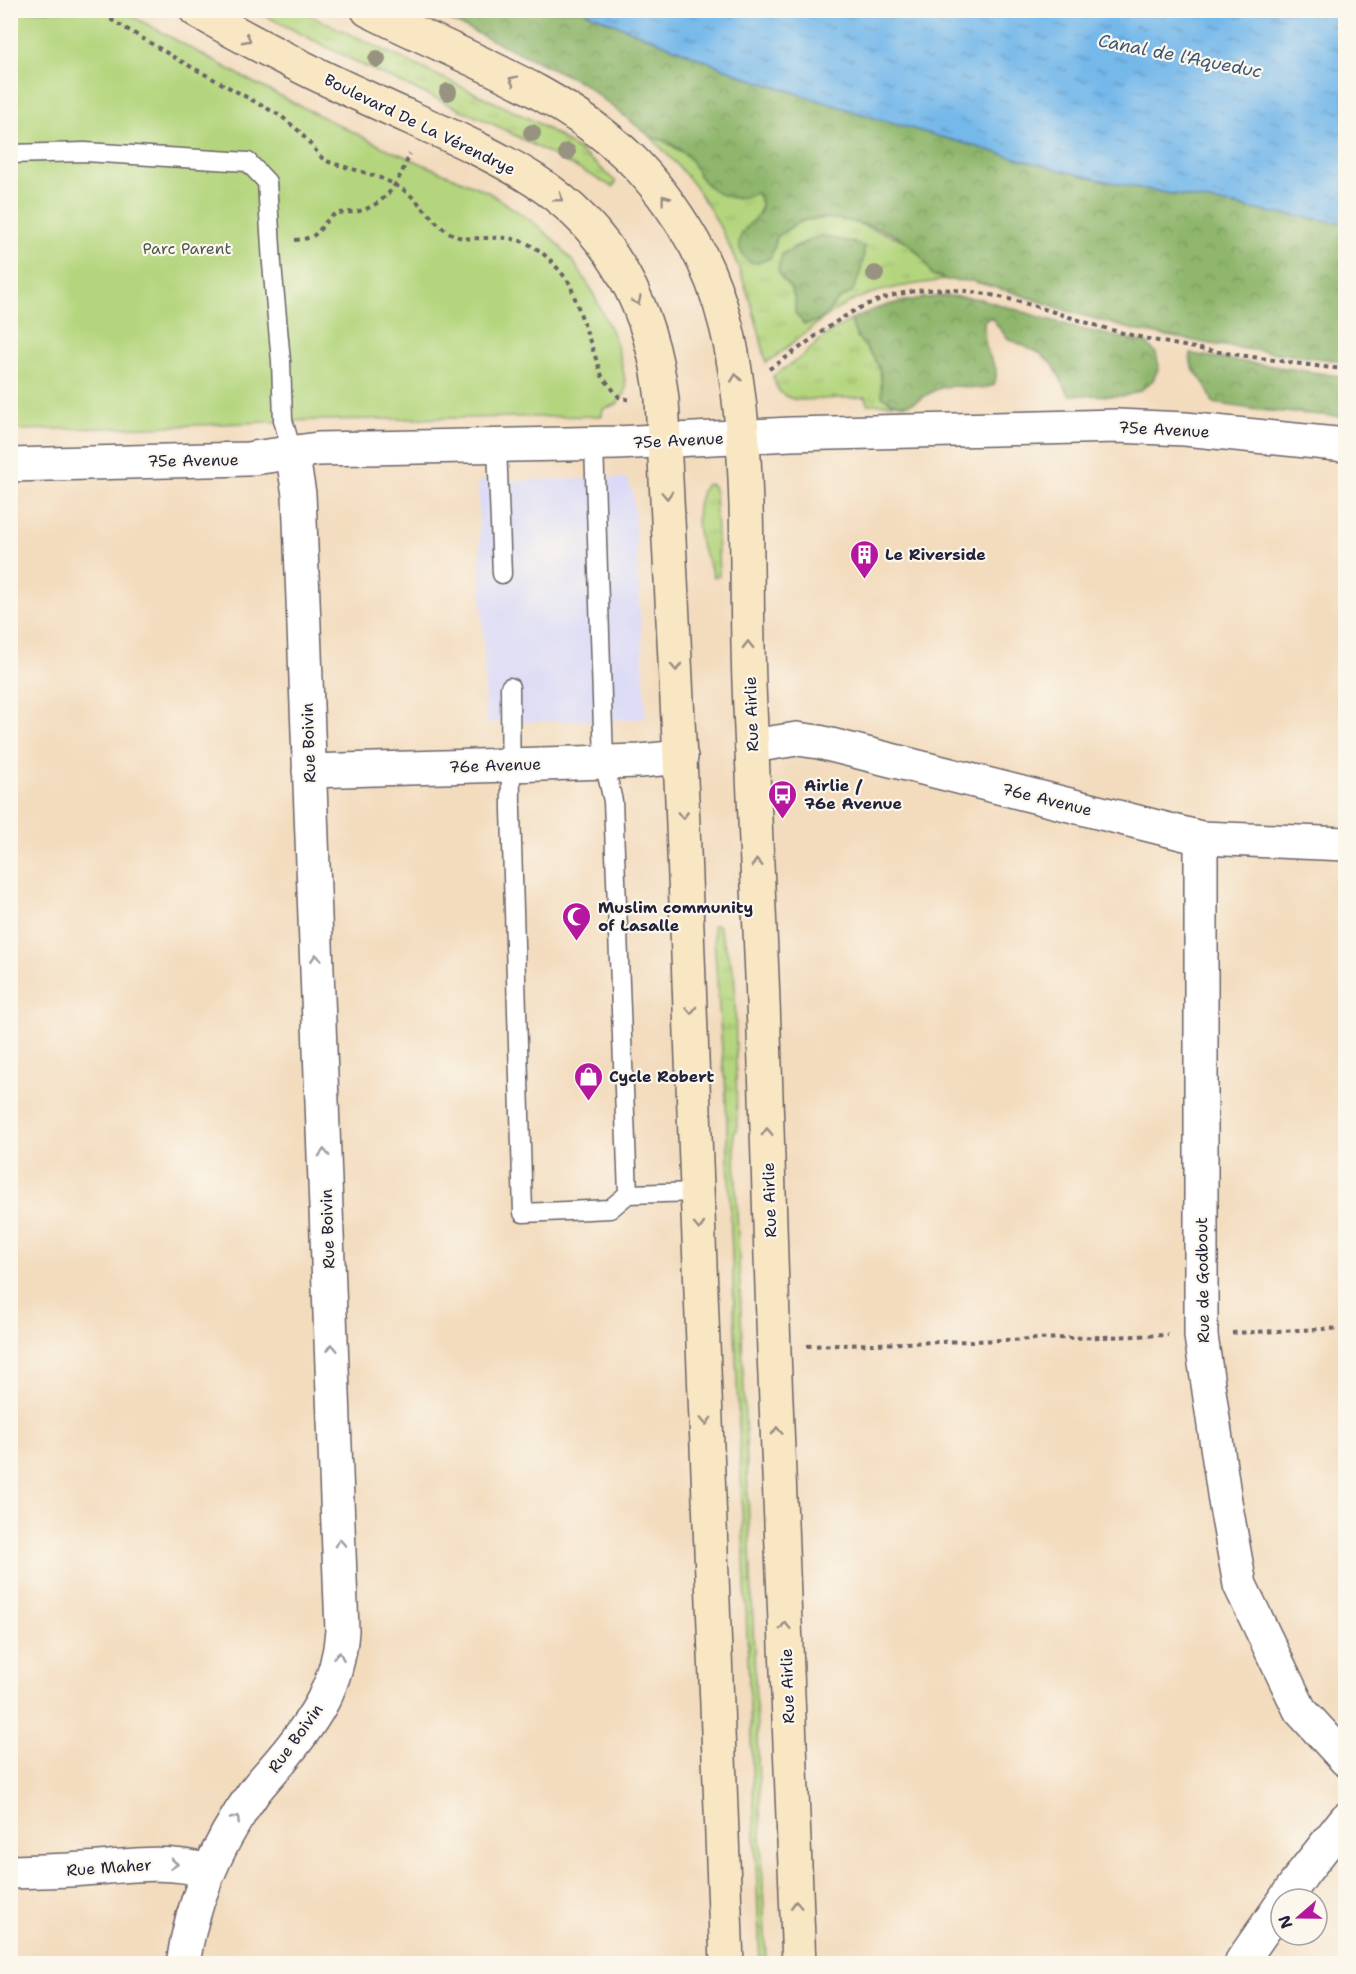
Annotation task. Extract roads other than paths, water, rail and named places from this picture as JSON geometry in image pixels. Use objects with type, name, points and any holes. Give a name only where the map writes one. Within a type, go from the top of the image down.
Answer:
[{"type":"main road","name":"Boulevard De La Vérendrye","points":[[196,10],[315,74],[492,156],[535,180],[590,226],[618,264],[636,298],[651,340],[662,399],[664,441]]},
{"type":"main road","points":[[368,10],[563,106],[627,155],[644,172],[679,218],[706,265],[724,317],[731,347],[743,436]]},
{"type":"main road","name":"Rue Airlie","points":[[743,436],[749,678],[799,1964]]},
{"type":"main road","points":[[664,441],[681,757],[727,1964]]},
{"type":"street","name":"75e Avenue","points":[[10,465],[247,459],[318,449],[497,446],[743,436],[1118,426],[1185,429],[1346,445]]},
{"type":"street","name":"Rue Boivin","points":[[183,1964],[194,1912],[208,1870],[234,1821],[250,1797],[305,1731],[316,1713],[336,1672],[340,1653],[342,1601],[299,494],[292,452]]},
{"type":"street","name":"76e Avenue","points":[[752,746],[797,740],[819,742],[1201,838],[1346,844]]},
{"type":"street","name":"76e Avenue","points":[[309,771],[640,761],[681,757]]},
{"type":"street","name":"Rue de Godbout","points":[[1201,838],[1201,1336],[1225,1501],[1240,1585],[1300,1710],[1346,1760]]},
{"type":"street","points":[[1293,1887],[1346,1819]]},
{"type":"street","name":"Rue Maher","points":[[10,1872],[86,1869],[150,1863],[188,1865],[208,1870]]},
{"type":"street","points":[[1242,1961],[1269,1922]]},
{"type":"lane","points":[[10,154],[85,152],[248,162],[267,182],[281,361],[283,420],[292,452]]},
{"type":"lane","points":[[594,443],[604,762],[613,801],[628,1194]]},
{"type":"lane","points":[[497,446],[502,574]]},
{"type":"lane","points":[[510,687],[511,810],[523,1213],[610,1209],[628,1194],[698,1192]]},
{"type":"water","name":"Canal de l'Aqueduc","points":[[583,11],[1345,11],[1345,223],[1274,213],[1123,185],[1059,170],[881,120],[748,78]]},
{"type":"place","name":"Le Riverside","points":[[864,580]]},
{"type":"place","name":"Airlie / 76e Avenue","points":[[783,820]]},
{"type":"place","name":"Muslim community of Lasalle","points":[[577,942]]},
{"type":"place","name":"Cycle Robert","points":[[588,1102]]},
{"type":"park label","name":"Parc Parent","points":[[187,248]]}]
